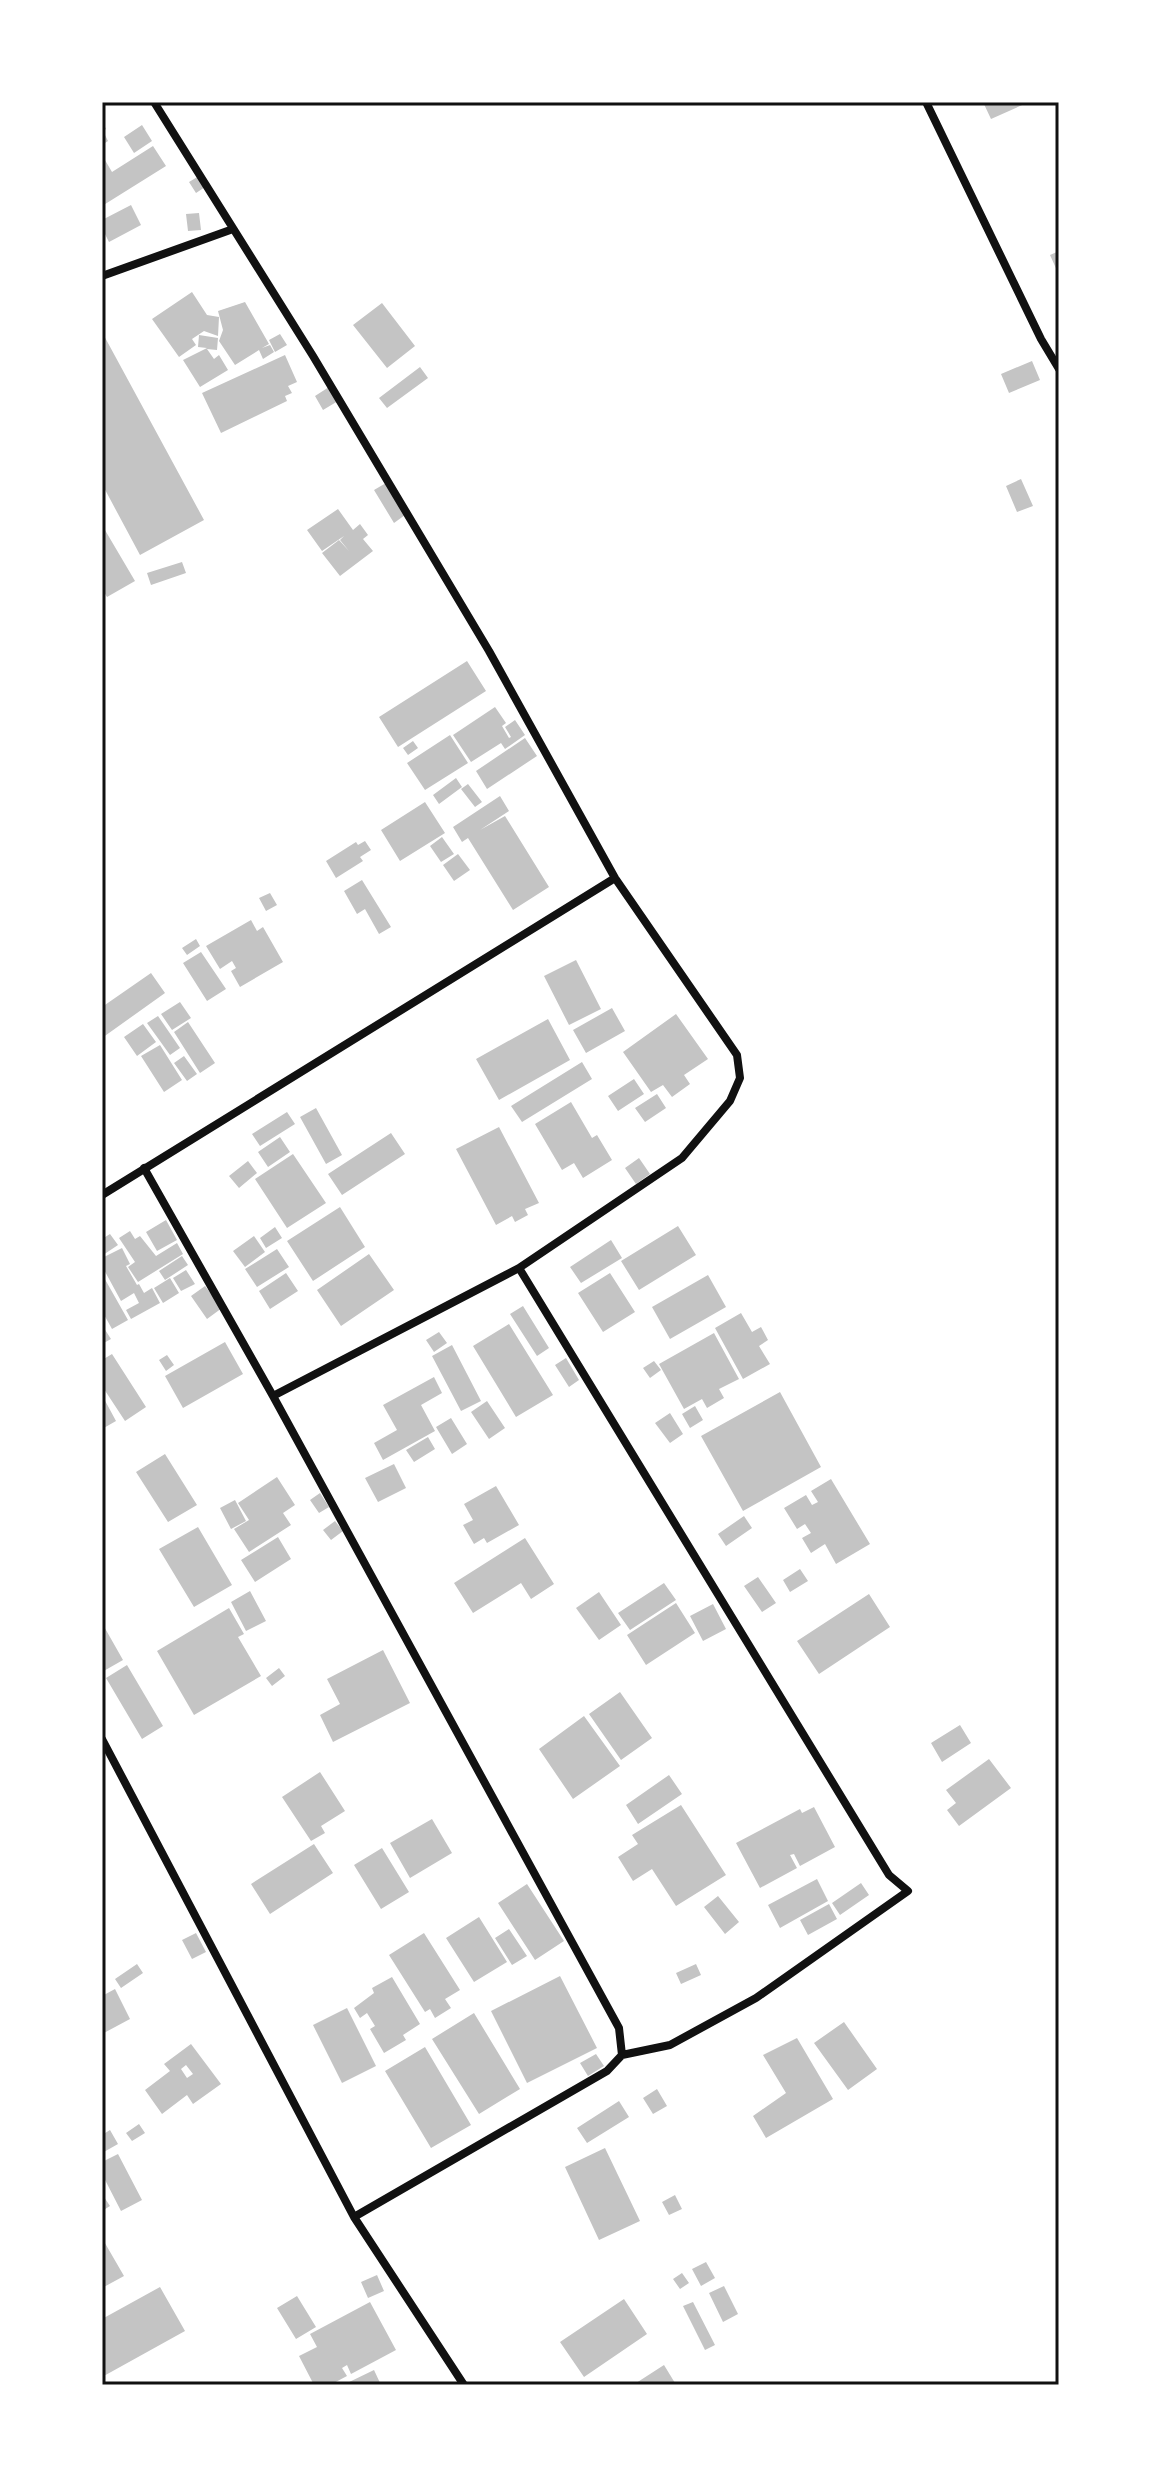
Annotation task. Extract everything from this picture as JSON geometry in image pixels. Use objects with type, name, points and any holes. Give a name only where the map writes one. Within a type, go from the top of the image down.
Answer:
[{"type":"street","points":[[154,102],[313,356],[489,651],[615,878],[737,1055],[740,1078],[730,1101],[682,1158],[519,1268],[273,1396]]},
{"type":"street","points":[[926,102],[1041,339],[1059,369]]},
{"type":"street","points":[[102,276],[233,229]]},
{"type":"street","points":[[102,1195],[615,878]]},
{"type":"street","points":[[144,1168],[273,1396],[619,2028],[622,2055]]},
{"type":"street","points":[[354,2217],[607,2071],[622,2055],[670,2045],[756,1998],[908,1891],[889,1875],[519,1268]]},
{"type":"street","points":[[102,1739],[354,2217],[464,2385]]},
{"type":"building","points":[[983,102],[1029,102],[991,119]]},
{"type":"building","points":[[102,121],[108,141],[102,145]]},
{"type":"building","points":[[142,125],[152,141],[134,153],[124,137]]},
{"type":"building","points":[[153,146],[166,166],[102,206],[102,155],[112,172]]},
{"type":"building","points":[[199,176],[205,187],[196,193],[189,182]]},
{"type":"building","points":[[131,205],[141,225],[109,242],[102,228],[102,220]]},
{"type":"building","points":[[199,213],[201,230],[188,231],[186,214]]},
{"type":"building","points":[[1059,251],[1059,275],[1050,255]]},
{"type":"building","points":[[192,292],[207,315],[219,317],[218,336],[204,331],[192,339],[196,345],[179,357],[152,319]]},
{"type":"building","points":[[245,302],[269,344],[262,348],[270,345],[274,352],[263,359],[259,350],[235,365],[219,341],[223,330],[218,311]]},
{"type":"building","points":[[382,303],[415,346],[387,368],[353,325]]},
{"type":"building","points":[[102,332],[204,520],[140,555],[102,484]]},
{"type":"building","points":[[280,334],[287,345],[275,352],[269,340]]},
{"type":"building","points":[[199,335],[218,338],[217,350],[207,349],[214,359],[219,355],[228,370],[200,387],[183,360],[207,348],[198,347]]},
{"type":"building","points":[[285,355],[297,382],[288,386],[292,393],[285,396],[287,401],[221,433],[202,393]]},
{"type":"building","points":[[1032,361],[1040,380],[1009,393],[1001,374]]},
{"type":"building","points":[[420,367],[428,378],[387,408],[379,398]]},
{"type":"building","points":[[329,387],[338,401],[323,410],[315,396]]},
{"type":"building","points":[[1021,479],[1033,506],[1017,512],[1006,486]]},
{"type":"building","points":[[386,483],[405,515],[394,523],[374,490]]},
{"type":"building","points":[[338,509],[353,530],[360,524],[368,535],[363,539],[373,551],[340,576],[322,553],[339,540],[349,551],[340,540],[344,536],[322,551],[307,530]]},
{"type":"building","points":[[102,525],[135,581],[107,597],[102,589]]},
{"type":"building","points":[[182,562],[186,573],[151,585],[147,573]]},
{"type":"building","points":[[467,661],[486,691],[398,747],[379,717]]},
{"type":"building","points":[[495,707],[506,723],[502,726],[509,738],[505,727],[515,720],[525,735],[505,749],[501,743],[471,762],[453,735]]},
{"type":"building","points":[[450,735],[468,763],[425,790],[407,763]]},
{"type":"building","points":[[525,738],[537,756],[487,789],[476,771]]},
{"type":"building","points":[[413,741],[418,748],[408,755],[403,748]]},
{"type":"building","points":[[456,778],[462,787],[439,804],[433,795]]},
{"type":"building","points":[[468,784],[482,802],[475,807],[461,789]]},
{"type":"building","points":[[500,796],[509,811],[480,830],[505,816],[549,887],[513,910],[468,838],[462,842],[453,827]]},
{"type":"building","points":[[425,802],[445,833],[400,861],[381,830]]},
{"type":"building","points":[[442,837],[454,854],[441,862],[430,846]]},
{"type":"building","points":[[365,841],[371,850],[360,857],[363,861],[336,878],[326,861],[356,842],[358,845]]},
{"type":"building","points":[[458,854],[470,870],[454,881],[443,865]]},
{"type":"building","points":[[362,880],[391,927],[379,934],[365,909],[357,914],[344,891]]},
{"type":"building","points":[[270,893],[277,905],[266,911],[259,898]]},
{"type":"building","points":[[251,920],[257,931],[263,927],[283,962],[240,987],[231,971],[236,968],[232,961],[220,969],[206,946]]},
{"type":"building","points":[[196,939],[200,946],[187,955],[182,948]]},
{"type":"building","points":[[201,952],[226,989],[207,1001],[183,963]]},
{"type":"building","points":[[576,960],[601,1009],[569,1025],[544,976]]},
{"type":"building","points":[[151,973],[165,993],[102,1038],[102,1007]]},
{"type":"building","points":[[180,1002],[191,1018],[172,1030],[161,1014]]},
{"type":"building","points":[[612,1008],[625,1031],[586,1053],[573,1030]]},
{"type":"building","points":[[676,1014],[708,1059],[684,1075],[690,1084],[672,1097],[663,1085],[651,1092],[623,1052]]},
{"type":"building","points":[[158,1016],[180,1048],[170,1055],[147,1023]]},
{"type":"building","points":[[548,1019],[570,1060],[499,1100],[476,1059]]},
{"type":"building","points":[[188,1022],[215,1063],[200,1073],[174,1032]]},
{"type":"building","points":[[143,1024],[156,1042],[137,1056],[124,1037]]},
{"type":"building","points":[[160,1045],[182,1080],[164,1092],[141,1056]]},
{"type":"building","points":[[184,1056],[197,1074],[187,1081],[174,1063]]},
{"type":"building","points":[[582,1062],[592,1079],[522,1122],[511,1106]]},
{"type":"building","points":[[634,1079],[644,1094],[618,1111],[608,1096]]},
{"type":"building","points":[[657,1094],[666,1108],[645,1122],[635,1108]]},
{"type":"building","points":[[571,1102],[592,1138],[597,1135],[612,1160],[583,1178],[574,1163],[562,1170],[535,1124]]},
{"type":"building","points":[[316,1108],[342,1155],[326,1164],[300,1117]]},
{"type":"building","points":[[287,1112],[295,1124],[260,1146],[252,1134]]},
{"type":"building","points":[[499,1127],[539,1203],[525,1209],[528,1215],[515,1222],[512,1216],[496,1225],[456,1149]]},
{"type":"building","points":[[391,1133],[405,1154],[342,1195],[328,1174]]},
{"type":"building","points":[[280,1137],[290,1152],[268,1167],[258,1152]]},
{"type":"building","points":[[293,1154],[326,1203],[287,1228],[255,1179]]},
{"type":"building","points":[[639,1158],[650,1174],[636,1184],[625,1168]]},
{"type":"building","points":[[248,1161],[257,1173],[239,1188],[229,1176]]},
{"type":"building","points":[[340,1207],[365,1247],[313,1281],[287,1241]]},
{"type":"building","points":[[166,1220],[177,1240],[157,1251],[146,1232]]},
{"type":"building","points":[[678,1226],[696,1255],[639,1290],[621,1261]]},
{"type":"building","points":[[275,1227],[282,1238],[266,1248],[260,1238]]},
{"type":"building","points":[[130,1231],[135,1239],[140,1236],[156,1256],[177,1243],[183,1254],[138,1282],[128,1267],[135,1262],[119,1238]]},
{"type":"building","points":[[110,1234],[118,1245],[103,1255],[102,1239]]},
{"type":"building","points":[[254,1236],[265,1252],[245,1267],[233,1251]]},
{"type":"building","points":[[611,1240],[622,1258],[581,1283],[570,1267]]},
{"type":"building","points":[[122,1248],[130,1264],[126,1266],[137,1285],[144,1293],[152,1288],[160,1303],[131,1319],[126,1310],[139,1303],[134,1293],[121,1301],[102,1266],[102,1258]]},
{"type":"building","points":[[277,1249],[289,1267],[257,1287],[245,1269]]},
{"type":"building","points":[[369,1254],[394,1290],[341,1326],[317,1290]]},
{"type":"building","points":[[182,1256],[188,1265],[165,1280],[159,1271]]},
{"type":"building","points":[[186,1270],[195,1284],[181,1291],[173,1278]]},
{"type":"building","points":[[286,1273],[298,1291],[270,1309],[259,1291]]},
{"type":"building","points":[[610,1273],[635,1312],[603,1332],[578,1293]]},
{"type":"building","points":[[102,1274],[128,1320],[112,1329],[102,1311]]},
{"type":"building","points":[[708,1275],[726,1307],[670,1339],[652,1307]]},
{"type":"building","points":[[170,1278],[179,1293],[163,1303],[154,1288]]},
{"type":"building","points":[[205,1286],[222,1308],[207,1319],[191,1296]]},
{"type":"building","points":[[523,1306],[549,1348],[537,1356],[510,1314]]},
{"type":"building","points":[[741,1313],[752,1332],[761,1327],[768,1340],[759,1346],[770,1364],[743,1379],[715,1328]]},
{"type":"building","points":[[509,1324],[553,1395],[516,1417],[473,1346]]},
{"type":"building","points":[[102,1325],[111,1339],[102,1344]]},
{"type":"building","points":[[439,1332],[447,1343],[434,1352],[426,1340]]},
{"type":"building","points":[[714,1333],[739,1379],[719,1389],[724,1398],[707,1408],[702,1399],[684,1409],[659,1364]]},
{"type":"building","points":[[225,1342],[243,1374],[183,1408],[165,1376]]},
{"type":"building","points":[[452,1345],[481,1401],[461,1411],[432,1356]]},
{"type":"building","points":[[112,1354],[146,1407],[125,1421],[102,1386],[102,1360]]},
{"type":"building","points":[[167,1355],[174,1365],[166,1371],[159,1360]]},
{"type":"building","points":[[566,1358],[579,1380],[569,1387],[555,1365]]},
{"type":"building","points":[[654,1361],[661,1370],[650,1378],[643,1368]]},
{"type":"building","points":[[434,1377],[442,1393],[421,1405],[435,1431],[383,1460],[374,1443],[397,1430],[383,1405]]},
{"type":"building","points":[[780,1392],[821,1467],[743,1511],[701,1436]]},
{"type":"building","points":[[102,1395],[116,1421],[102,1429]]},
{"type":"building","points":[[487,1401],[505,1428],[489,1439],[471,1412]]},
{"type":"building","points":[[695,1406],[703,1420],[690,1428],[682,1414]]},
{"type":"building","points":[[670,1413],[683,1434],[670,1443],[655,1423]]},
{"type":"building","points":[[451,1418],[467,1444],[452,1454],[436,1427]]},
{"type":"building","points":[[428,1437],[435,1449],[414,1462],[406,1450]]},
{"type":"building","points":[[165,1454],[197,1505],[168,1522],[136,1472]]},
{"type":"building","points":[[394,1464],[406,1488],[378,1502],[365,1478]]},
{"type":"building","points":[[277,1477],[295,1505],[283,1513],[291,1525],[249,1552],[234,1529],[249,1520],[238,1503]]},
{"type":"building","points":[[831,1479],[870,1544],[836,1564],[825,1544],[811,1553],[802,1538],[811,1533],[805,1524],[797,1529],[784,1508],[806,1495],[812,1505],[818,1502],[811,1491]]},
{"type":"building","points":[[496,1486],[519,1525],[487,1543],[484,1538],[474,1544],[463,1525],[473,1520],[464,1504]]},
{"type":"building","points":[[320,1493],[329,1507],[319,1513],[310,1500]]},
{"type":"building","points":[[235,1500],[246,1521],[231,1529],[220,1508]]},
{"type":"building","points":[[744,1516],[752,1528],[726,1546],[718,1534]]},
{"type":"building","points":[[335,1521],[343,1531],[331,1540],[323,1530]]},
{"type":"building","points":[[198,1527],[232,1585],[194,1607],[159,1549]]},
{"type":"building","points":[[278,1537],[291,1559],[255,1582],[241,1560]]},
{"type":"building","points":[[525,1538],[554,1584],[531,1599],[521,1583],[473,1613],[454,1583]]},
{"type":"building","points":[[800,1569],[808,1581],[790,1592],[783,1580]]},
{"type":"building","points":[[758,1577],[776,1603],[762,1612],[744,1586]]},
{"type":"building","points":[[664,1583],[676,1600],[630,1630],[618,1613]]},
{"type":"building","points":[[250,1591],[266,1621],[246,1631],[231,1602]]},
{"type":"building","points":[[599,1592],[621,1625],[599,1640],[576,1608]]},
{"type":"building","points":[[869,1594],[890,1627],[819,1674],[797,1641]]},
{"type":"building","points":[[676,1603],[695,1633],[646,1665],[627,1635]]},
{"type":"building","points":[[713,1604],[726,1629],[703,1641],[690,1616]]},
{"type":"building","points":[[229,1608],[244,1634],[238,1637],[261,1676],[194,1715],[157,1651]]},
{"type":"building","points":[[102,1623],[123,1660],[102,1672]]},
{"type":"building","points":[[383,1650],[410,1703],[333,1742],[320,1715],[340,1704],[327,1679]]},
{"type":"building","points":[[127,1665],[163,1726],[142,1739],[106,1678]]},
{"type":"building","points":[[279,1668],[285,1676],[272,1686],[266,1678]]},
{"type":"building","points":[[620,1692],[652,1738],[621,1760],[589,1714]]},
{"type":"building","points":[[584,1716],[620,1766],[573,1799],[539,1749]]},
{"type":"building","points":[[960,1725],[971,1743],[942,1762],[931,1743]]},
{"type":"building","points":[[989,1759],[1011,1788],[959,1826],[947,1810],[956,1803],[946,1790]]},
{"type":"building","points":[[320,1772],[345,1811],[321,1826],[325,1833],[311,1841],[282,1797]]},
{"type":"building","points":[[669,1775],[682,1794],[638,1824],[626,1805]]},
{"type":"building","points":[[681,1805],[726,1875],[676,1906],[652,1869],[633,1881],[618,1857],[638,1844],[632,1835]]},
{"type":"building","points":[[814,1807],[835,1847],[800,1866],[794,1854],[790,1855],[797,1868],[760,1888],[736,1843],[800,1809],[802,1813]]},
{"type":"building","points":[[432,1819],[452,1853],[410,1878],[390,1843]]},
{"type":"building","points":[[314,1844],[333,1873],[270,1914],[251,1884]]},
{"type":"building","points":[[382,1848],[409,1892],[381,1909],[354,1865]]},
{"type":"building","points":[[817,1879],[828,1901],[780,1928],[768,1905]]},
{"type":"building","points":[[861,1883],[869,1895],[840,1915],[832,1903]]},
{"type":"building","points":[[527,1884],[564,1941],[535,1960],[498,1903]]},
{"type":"building","points":[[718,1896],[739,1922],[725,1934],[704,1907]]},
{"type":"building","points":[[829,1904],[837,1919],[808,1935],[800,1920]]},
{"type":"building","points":[[479,1917],[507,1962],[474,1982],[446,1938]]},
{"type":"building","points":[[509,1929],[527,1956],[512,1965],[495,1938]]},
{"type":"building","points":[[196,1933],[206,1952],[192,1959],[182,1940]]},
{"type":"building","points":[[424,1933],[460,1990],[445,1999],[451,2008],[435,2018],[430,2009],[425,2012],[389,1955]]},
{"type":"building","points":[[137,1964],[143,1973],[121,1988],[115,1979]]},
{"type":"building","points":[[696,1964],[701,1975],[681,1984],[676,1973]]},
{"type":"building","points":[[560,1976],[597,2048],[527,2083],[491,2011]]},
{"type":"building","points":[[392,1977],[420,2024],[403,2035],[406,2040],[384,2053],[370,2029],[375,2026],[367,2013],[360,2018],[354,2008],[374,1993],[372,1988]]},
{"type":"building","points":[[115,1989],[130,2019],[102,2034],[102,1996]]},
{"type":"building","points":[[347,2008],[376,2066],[342,2083],[313,2025]]},
{"type":"building","points":[[474,2013],[520,2089],[479,2114],[432,2039]]},
{"type":"building","points":[[844,2022],[877,2069],[848,2090],[814,2043]]},
{"type":"building","points":[[797,2038],[833,2099],[766,2138],[753,2116],[786,2093],[763,2055]]},
{"type":"building","points":[[191,2044],[221,2084],[193,2104],[187,2095],[162,2114],[145,2090],[170,2071],[164,2064]],"holes":[[[186,2065],[193,2074],[187,2078],[181,2069]]]},
{"type":"building","points":[[425,2047],[471,2125],[431,2148],[385,2071]]},
{"type":"building","points":[[596,2054],[604,2066],[588,2076],[580,2063]]},
{"type":"building","points":[[657,2089],[667,2106],[653,2114],[643,2098]]},
{"type":"building","points":[[619,2101],[629,2117],[587,2143],[577,2128]]},
{"type":"building","points":[[139,2124],[145,2133],[132,2141],[126,2133]]},
{"type":"building","points":[[110,2130],[118,2144],[102,2153],[102,2135]]},
{"type":"building","points":[[605,2148],[640,2221],[599,2240],[565,2167]]},
{"type":"building","points":[[118,2154],[142,2200],[121,2211],[102,2174],[102,2162]]},
{"type":"building","points":[[102,2194],[110,2206],[102,2211]]},
{"type":"building","points":[[675,2195],[682,2209],[669,2215],[662,2202]]},
{"type":"building","points":[[102,2238],[124,2276],[102,2288]]},
{"type":"building","points":[[706,2262],[715,2278],[701,2286],[692,2269]]},
{"type":"building","points":[[682,2273],[689,2283],[680,2289],[673,2279]]},
{"type":"building","points":[[377,2275],[384,2291],[368,2298],[361,2282]]},
{"type":"building","points":[[724,2286],[738,2314],[723,2322],[709,2293]]},
{"type":"building","points":[[160,2287],[185,2331],[102,2377],[102,2319]]},
{"type":"building","points":[[297,2296],[316,2327],[296,2339],[277,2308]]},
{"type":"building","points":[[624,2299],[647,2334],[584,2377],[560,2342]]},
{"type":"building","points":[[370,2302],[396,2350],[351,2374],[347,2365],[342,2368],[347,2376],[330,2385],[314,2385],[299,2356],[317,2347],[310,2334]]},
{"type":"building","points":[[693,2302],[715,2345],[705,2350],[683,2306]]},
{"type":"building","points":[[664,2365],[675,2383],[633,2385]]},
{"type":"building","points":[[374,2370],[381,2385],[343,2385]]}]
